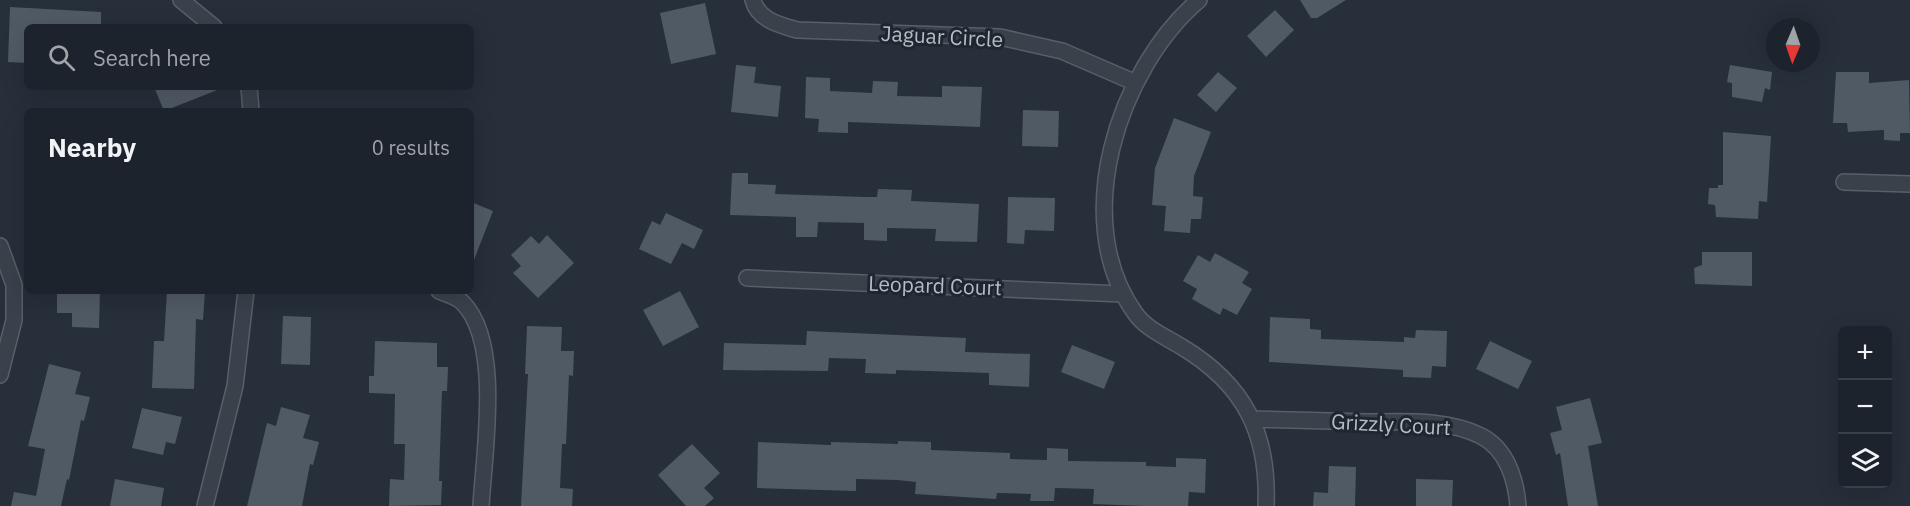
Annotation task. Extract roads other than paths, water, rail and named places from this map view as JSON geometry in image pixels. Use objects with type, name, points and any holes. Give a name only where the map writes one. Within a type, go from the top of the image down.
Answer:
[{"type":"street","points":[[181,0],[210,24]]},
{"type":"street","name":"Jaguar Circle","points":[[753,0],[755,7],[772,23],[797,30],[1000,37],[1062,51],[1137,83]]},
{"type":"street","points":[[1198,0],[1156,47],[1137,83],[1116,134],[1104,184],[1104,225],[1110,262],[1123,294],[1136,315],[1152,330],[1215,368],[1238,394],[1253,419],[1263,453],[1266,506]]},
{"type":"street","points":[[249,90],[251,108]]},
{"type":"street","points":[[1844,182],[1910,184]]},
{"type":"street","points":[[0,246],[14,285],[14,320],[0,375]]},
{"type":"street","name":"Leopard Court","points":[[747,278],[1123,294]]},
{"type":"street","points":[[205,506],[235,386],[246,294]]},
{"type":"street","points":[[445,294],[462,302],[480,328],[488,367],[481,506]]},
{"type":"street","name":"Grizzly Court","points":[[1253,419],[1427,423],[1458,428],[1483,437],[1502,455],[1516,482],[1518,506]]}]
